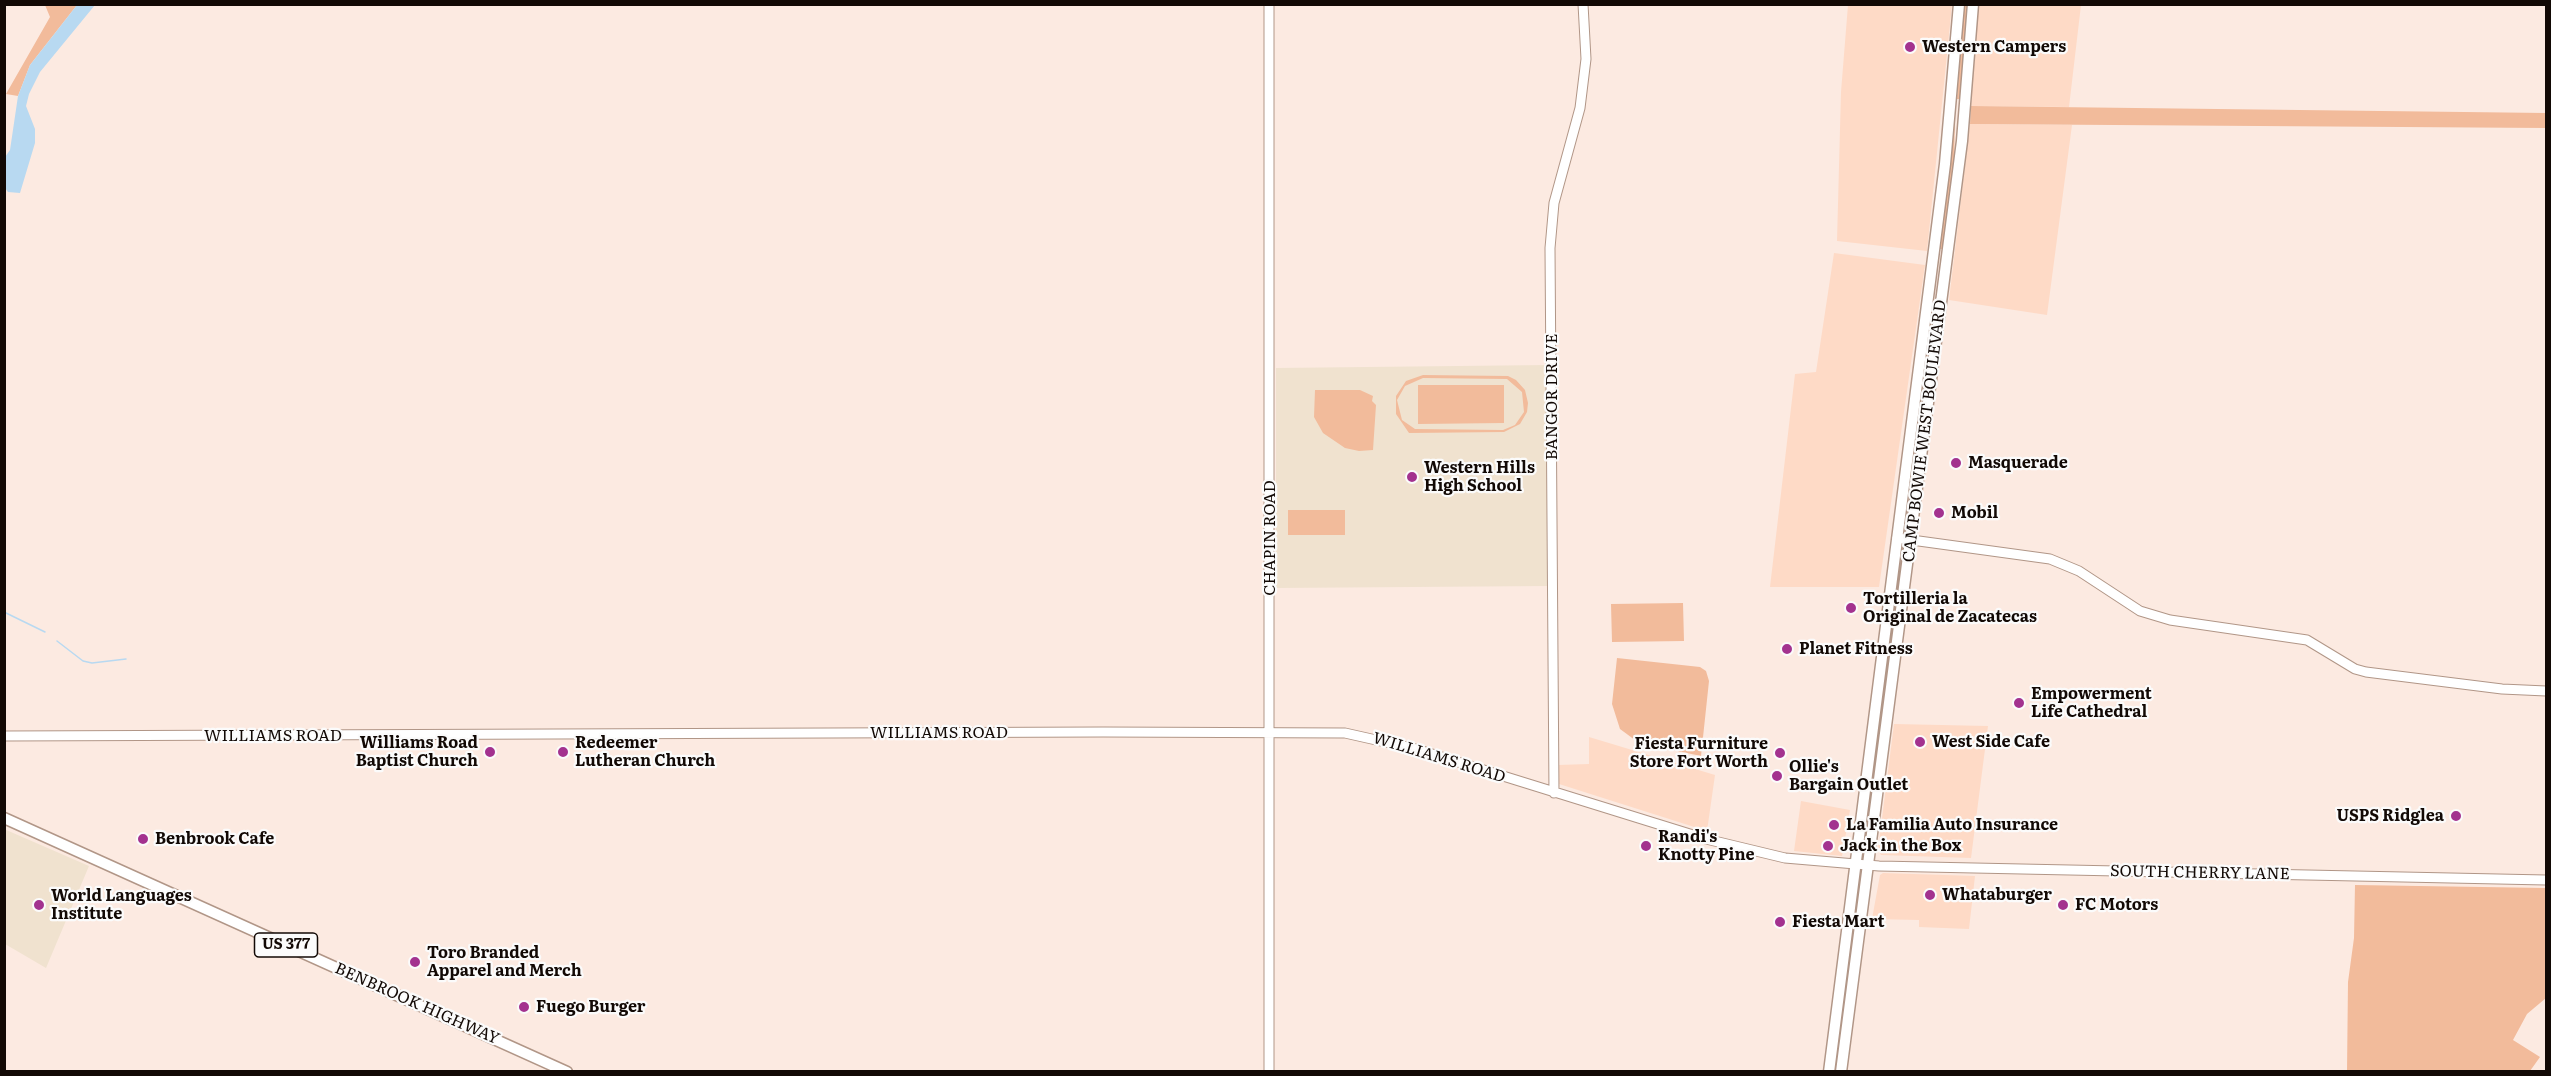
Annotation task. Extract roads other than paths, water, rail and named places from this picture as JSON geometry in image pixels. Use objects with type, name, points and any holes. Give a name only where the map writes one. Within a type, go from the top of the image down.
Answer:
[{"type":"main road","name":"CAMP BOWIE WEST BOULEVARD","points":[[1829,1071],[1952,103],[1959,4]]},
{"type":"main road","name":"CAMP BOWIE WEST BOULEVARD","points":[[1841,1071],[1962,141],[1973,4]]},
{"type":"main road","points":[[1952,103],[1958,104],[1961,113],[1962,141]]},
{"type":"main road","name":"BENBROOK HIGHWAY","points":[[4,818],[567,1071]]},
{"type":"street","name":"CHAPIN ROAD","points":[[1269,4],[1269,1071]]},
{"type":"street","name":"BANGOR DRIVE","points":[[1554,793],[1550,248],[1554,203],[1580,108],[1586,59],[1583,4]]},
{"type":"street","points":[[1897,538],[2050,559],[2079,571],[2140,611],[2182,622],[2307,640],[2355,669],[2366,672],[2502,689],[2547,691]]},
{"type":"street","name":"WILLIAMS ROAD","points":[[4,736],[1269,732],[1356,734],[1416,748],[1554,793],[1770,856],[1855,864]]},
{"type":"street","name":"SOUTH CHERRY LANE","points":[[1855,864],[2547,880]]},
{"type":"water","points":[[77,5],[95,5],[40,72],[29,94],[26,106],[35,129],[35,143],[20,193],[8,192],[5,188],[5,157],[10,150],[18,96],[30,65]]},
{"type":"waterway","points":[[4,612],[45,632]]},
{"type":"waterway","points":[[57,641],[83,661],[92,663],[126,659]]},
{"type":"place","name":"Western Campers","points":[[1910,47]]},
{"type":"place","name":"Masquerade","points":[[1956,463]]},
{"type":"place","name":"Western Hills High School","points":[[1412,477]]},
{"type":"place","name":"Mobil","points":[[1939,513]]},
{"type":"place","name":"Tortilleria la Original de Zacatecas","points":[[1851,608]]},
{"type":"place","name":"Planet Fitness","points":[[1787,649]]},
{"type":"place","name":"Empowerment Life Cathedral","points":[[2019,703]]},
{"type":"place","name":"West Side Cafe","points":[[1920,742]]},
{"type":"place","name":"Williams Road Baptist Church","points":[[490,752]]},
{"type":"place","name":"Redeemer Lutheran Church","points":[[563,752]]},
{"type":"place","name":"Fiesta Furniture Store Fort Worth","points":[[1780,753]]},
{"type":"place","name":"Ollie's Bargain Outlet","points":[[1777,776]]},
{"type":"place","name":"USPS Ridglea","points":[[2456,816]]},
{"type":"place","name":"La Familia Auto Insurance","points":[[1834,825]]},
{"type":"place","name":"Benbrook Cafe","points":[[143,839]]},
{"type":"place","name":"Randi's Knotty Pine","points":[[1646,846]]},
{"type":"place","name":"Jack in the Box","points":[[1828,846]]},
{"type":"place","name":"Whataburger","points":[[1930,895]]},
{"type":"place","name":"World Languages Institute","points":[[39,905]]},
{"type":"place","name":"FC Motors","points":[[2063,905]]},
{"type":"place","name":"Fiesta Mart","points":[[1780,922]]},
{"type":"place","name":"Toro Branded Apparel and Merch","points":[[415,962]]},
{"type":"place","name":"Fuego Burger","points":[[524,1007]]}]
